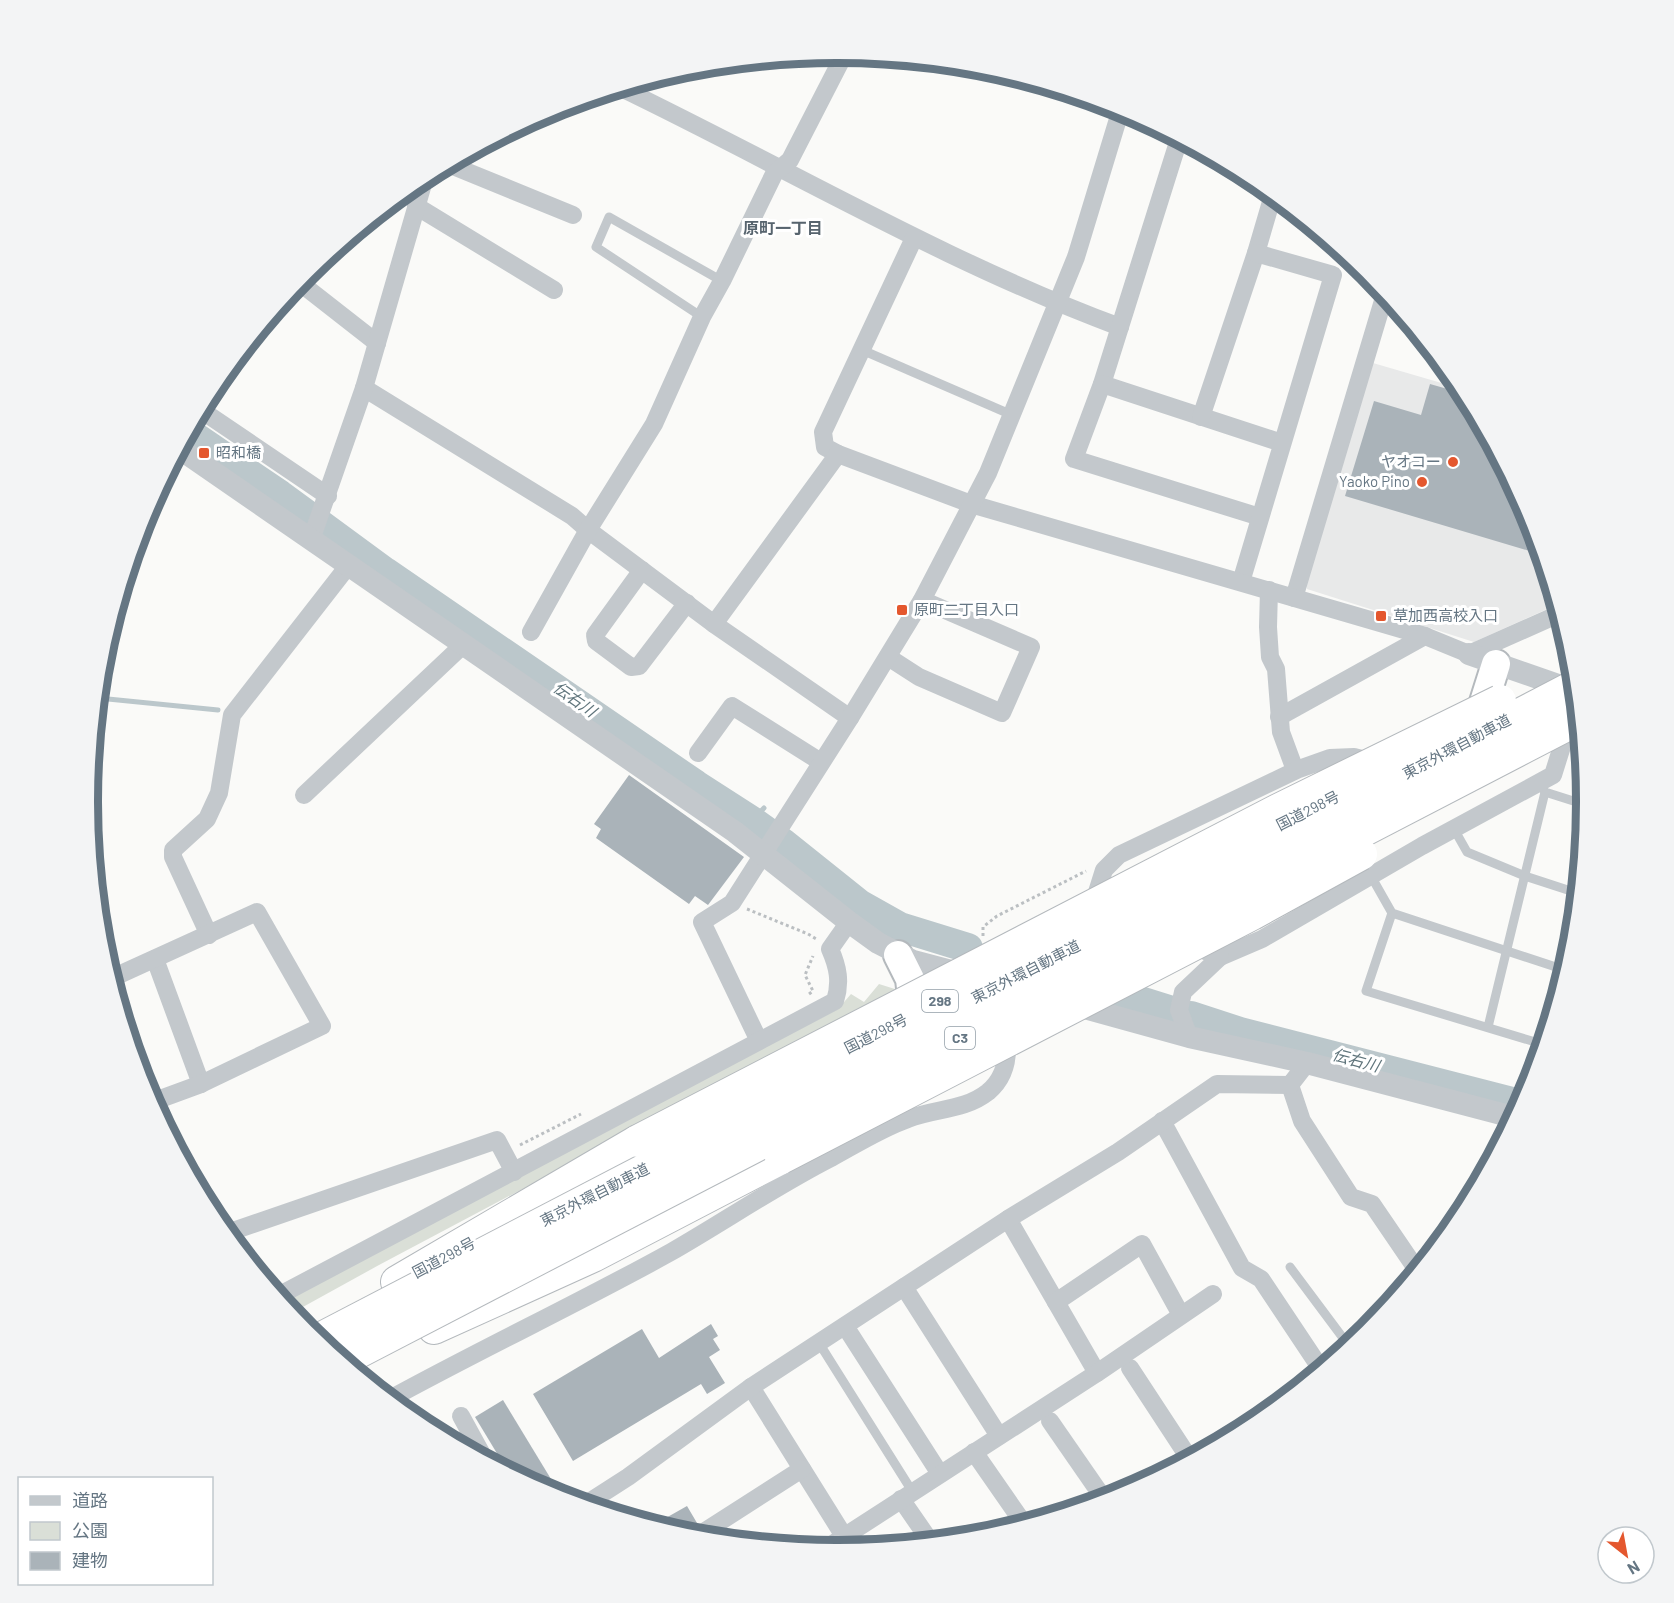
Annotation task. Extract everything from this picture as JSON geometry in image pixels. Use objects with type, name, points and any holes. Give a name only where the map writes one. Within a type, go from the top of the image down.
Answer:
[{"type":"highway","points":[[1484,720],[1484,702],[1496,664]]},
{"type":"highway","points":[[397,1282],[638,1142],[1278,810],[1565,682]]},
{"type":"highway","name":"国道298号","points":[[317,1326],[397,1282],[1484,720],[1565,682]]},
{"type":"highway","name":"東京外環自動車道","points":[[327,1335],[1565,683]]},
{"type":"highway","points":[[361,1366],[1178,940],[1572,731]]},
{"type":"highway","points":[[420,1334],[593,1256],[1252,914],[1454,802],[1572,731]]},
{"type":"highway","name":"東京外環自動車道","points":[[350,1357],[1572,731]]},
{"type":"highway","points":[[898,955],[910,979],[914,1015]]},
{"type":"street","points":[[531,632],[588,530],[654,424],[702,317],[774,174],[790,160],[840,63]]},
{"type":"street","points":[[630,93],[914,238],[1058,304],[1120,327]]},
{"type":"street","points":[[759,1041],[702,922],[732,903],[922,600],[988,472],[1058,304],[1076,257],[1117,118]]},
{"type":"street","points":[[1177,146],[1102,384],[1074,459],[1260,517]]},
{"type":"street","points":[[458,168],[573,215]]},
{"type":"street","points":[[313,537],[364,388],[420,192]]},
{"type":"street","points":[[1201,417],[1270,204]]},
{"type":"street","points":[[416,206],[554,290]]},
{"type":"street","points":[[914,238],[823,432],[825,447],[971,504],[1425,636],[1496,664],[1565,679]]},
{"type":"street","points":[[1241,582],[1333,275],[1256,253]]},
{"type":"street","points":[[307,288],[377,343]]},
{"type":"street","points":[[1294,597],[1382,304]]},
{"type":"street","points":[[1102,384],[1282,443]]},
{"type":"street","points":[[364,388],[572,516],[714,624],[850,718]]},
{"type":"street","points":[[208,415],[326,500]]},
{"type":"street","points":[[186,453],[313,537],[348,566],[463,645],[765,848],[849,922],[898,955],[1188,1037],[1307,1063],[1505,1115]]},
{"type":"street","points":[[714,624],[838,454]]},
{"type":"street","points":[[210,934],[173,857],[173,850],[207,819],[219,793],[232,716],[348,566]]},
{"type":"street","points":[[642,570],[595,634],[596,641],[631,667],[639,666],[687,603]]},
{"type":"street","points":[[1269,590],[1270,657],[1276,669],[1281,732],[1295,770]]},
{"type":"street","points":[[888,657],[919,677],[1002,713],[1031,647],[922,600]]},
{"type":"street","points":[[1469,654],[1552,617]]},
{"type":"street","points":[[1279,717],[1425,636]]},
{"type":"street","points":[[304,795],[463,645]]},
{"type":"street","points":[[698,753],[732,706],[821,762]]},
{"type":"street","points":[[1188,1037],[1179,1010],[1183,992],[1220,957],[1262,939],[1454,829],[1542,787],[1553,775],[1572,735]]},
{"type":"street","points":[[1087,925],[1104,870],[1119,855],[1295,770],[1330,758],[1354,756],[1394,767]]},
{"type":"street","points":[[120,975],[257,912],[322,1026],[201,1084],[162,1098]]},
{"type":"street","points":[[286,1292],[835,1001],[840,987],[836,962],[830,949],[849,922]]},
{"type":"street","points":[[1178,940],[1220,957]]},
{"type":"street","points":[[155,959],[201,1084]]},
{"type":"street","points":[[398,1395],[669,1252],[787,1180],[908,1119],[963,1107],[977,1100],[990,1090],[999,1079],[1005,1066],[1009,1052],[1005,1030]]},
{"type":"street","points":[[1290,1085],[1307,1063]]},
{"type":"street","points":[[599,1501],[751,1387],[1008,1219],[1118,1152],[1217,1083],[1290,1085]]},
{"type":"street","points":[[1290,1085],[1302,1121],[1351,1197],[1371,1204],[1412,1264]]},
{"type":"street","points":[[1162,1121],[1242,1268],[1261,1279],[1317,1363]]},
{"type":"street","points":[[236,1230],[497,1140],[513,1172]]},
{"type":"street","points":[[1008,1219],[1097,1373]]},
{"type":"street","points":[[1056,1302],[1142,1244],[1181,1315]]},
{"type":"street","points":[[904,1287],[999,1436]]},
{"type":"street","points":[[852,1539],[907,1495],[1097,1373],[1213,1294]]},
{"type":"street","points":[[845,1326],[940,1474]]},
{"type":"street","points":[[1130,1368],[1185,1452]]},
{"type":"street","points":[[751,1387],[846,1540]]},
{"type":"street","points":[[461,1416],[478,1446]]},
{"type":"street","points":[[1050,1421],[1099,1492]]},
{"type":"street","points":[[974,1452],[1018,1517]]},
{"type":"street","points":[[709,1529],[802,1469]]},
{"type":"street","points":[[907,1495],[927,1535]]},
{"type":"lane","points":[[702,317],[596,247],[609,217],[722,281]]},
{"type":"lane","points":[[862,350],[1012,416]]},
{"type":"lane","points":[[1488,1027],[1525,876],[1542,787],[1576,801]]},
{"type":"lane","points":[[1454,829],[1467,852],[1525,876],[1570,891]]},
{"type":"lane","points":[[1371,876],[1392,913],[1556,967]]},
{"type":"lane","points":[[1392,913],[1366,991],[1535,1042]]},
{"type":"lane","points":[[1290,1267],[1343,1339]]},
{"type":"lane","points":[[819,1343],[907,1495]]},
{"type":"path","points":[[983,938],[983,927],[998,916],[1092,868],[1104,870]]},
{"type":"path","points":[[732,903],[808,934],[830,949]]},
{"type":"path","points":[[806,998],[813,991],[805,975],[813,956]]},
{"type":"path","points":[[511,1150],[584,1112]]},
{"type":"shaded area","points":[[1373,363],[1446,384],[1477,432],[1499,475],[1519,519],[1549,608],[1474,642],[1307,589],[1306,585]]},
{"type":"green space","points":[[879,984],[898,990],[301,1308],[289,1296],[838,1009],[851,994],[864,1002]]},
{"type":"building","name":"ヤオコー","points":[[1430,384],[1450,390],[1477,432],[1499,475],[1531,551],[1345,496],[1374,401],[1421,415]]},
{"type":"building","points":[[629,775],[744,857],[708,905],[695,896],[689,904],[596,838],[601,829],[594,824]]},
{"type":"building","points":[[711,1324],[718,1336],[713,1339],[720,1350],[709,1357],[725,1383],[707,1394],[701,1384],[573,1461],[533,1394],[642,1329],[659,1358]]},
{"type":"building","points":[[503,1400],[554,1484],[500,1459],[475,1417]]},
{"type":"building","points":[[687,1506],[697,1523],[692,1526],[664,1519]]},
{"type":"waterway","name":"伝右川","points":[[195,437],[280,495],[385,572],[752,821],[859,904],[900,927],[968,948]]},
{"type":"waterway","points":[[106,699],[218,710]]},
{"type":"waterway","points":[[752,821],[764,808]]},
{"type":"waterway","name":"伝右川","points":[[1102,989],[1169,1010]]},
{"type":"waterway","name":"伝右川","points":[[1191,1016],[1240,1032],[1511,1102]]},
{"type":"place","name":"昭和橋","points":[[204,453]]},
{"type":"place","name":"ヤオコー","points":[[1453,462]]},
{"type":"place","name":"Yaoko Pino","points":[[1422,482]]},
{"type":"place","name":"原町二丁目入口","points":[[902,610]]},
{"type":"place","name":"草加西高校入口","points":[[1381,616]]},
{"type":"district","name":"原町一丁目","points":[[783,228]]}]
